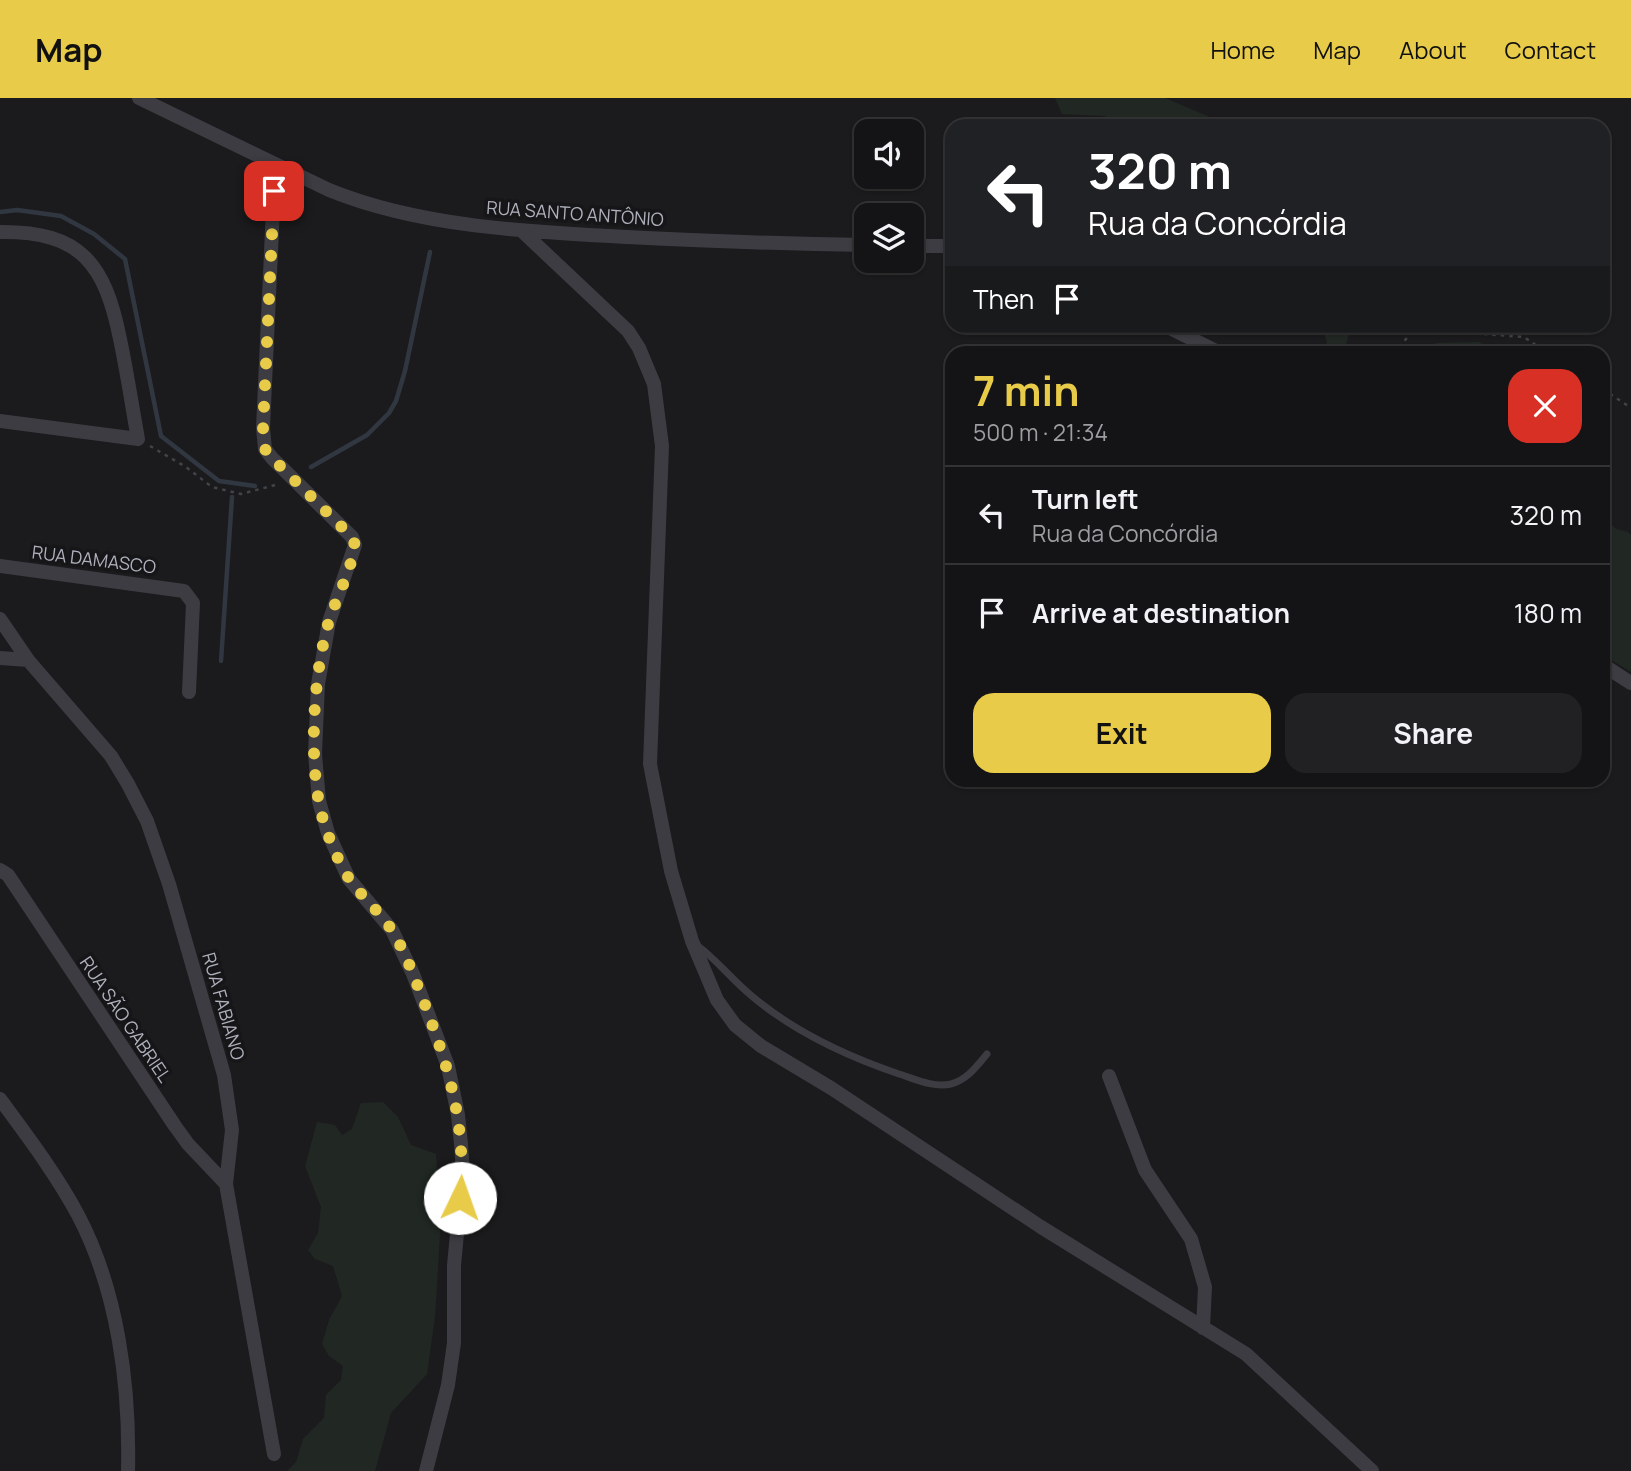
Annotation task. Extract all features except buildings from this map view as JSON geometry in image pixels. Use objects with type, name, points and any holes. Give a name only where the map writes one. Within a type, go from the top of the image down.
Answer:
[{"type":"street","name":"RUA SANTO ANTÔNIO","points":[[139,98],[359,203],[390,211],[523,232],[770,244],[854,245]]},
{"type":"street","points":[[275,164],[265,449],[292,480],[352,537],[355,545],[329,622],[318,684],[315,754],[323,817],[349,879],[392,930],[413,974],[448,1066],[458,1115],[463,1172],[454,1265],[454,1343],[448,1385],[426,1471]]},
{"type":"street","points":[[0,232],[25,231],[44,234],[66,243],[88,258],[103,280],[114,309],[138,439],[0,421]]},
{"type":"street","points":[[523,232],[628,331],[639,348],[654,384],[662,446],[650,764],[671,871],[692,941],[718,1000],[735,1025],[761,1046],[831,1088],[1041,1227],[1245,1354],[1372,1471]]},
{"type":"street","points":[[924,246],[945,246]]},
{"type":"street","points":[[1180,333],[1206,346]]},
{"type":"street","name":"RUA DAMASCO","points":[[0,566],[184,591],[193,603],[190,692]]},
{"type":"street","name":"RUA FABIANO","points":[[0,620],[28,660],[111,756],[147,821],[169,884],[223,1075],[232,1130],[226,1184],[274,1454]]},
{"type":"street","points":[[0,657],[28,660]]},
{"type":"street","points":[[1610,670],[1631,683]]},
{"type":"street","name":"RUA SÃO GABRIEL","points":[[0,870],[8,875],[175,1126],[188,1144],[226,1184]]},
{"type":"street","points":[[1109,1076],[1145,1170],[1191,1239],[1205,1287],[1203,1328]]},
{"type":"street","points":[[0,1099],[49,1165],[79,1216],[103,1273],[122,1368],[128,1471]]},
{"type":"lane","points":[[692,941],[750,995],[789,1025],[845,1053],[885,1069],[931,1084],[951,1084],[969,1075],[987,1054]]},
{"type":"path","points":[[1462,333],[1524,337],[1537,346]]},
{"type":"path","points":[[1610,394],[1631,408]]},
{"type":"path","points":[[138,439],[186,467],[212,487],[241,494],[292,480]]},
{"type":"shaded area","points":[[1055,98],[1165,98],[1214,119],[1108,119],[1105,116],[1062,114]]},
{"type":"shaded area","points":[[1324,333],[1349,333],[1346,346],[1325,346],[1327,342]]},
{"type":"shaded area","points":[[1479,342],[1487,346],[1433,346],[1436,343]]},
{"type":"shaded area","points":[[1610,523],[1616,529],[1631,535],[1631,672],[1610,659]]},
{"type":"shaded area","points":[[383,1102],[398,1117],[411,1145],[436,1154],[441,1218],[435,1317],[427,1374],[391,1413],[375,1471],[287,1471],[296,1462],[303,1439],[324,1418],[326,1395],[341,1380],[343,1366],[329,1356],[322,1344],[329,1320],[342,1296],[333,1266],[315,1259],[308,1250],[318,1233],[321,1207],[305,1166],[317,1122],[335,1125],[342,1135],[352,1129],[361,1103]]},
{"type":"waterway","points":[[0,212],[17,210],[61,216],[94,234],[125,259],[161,436],[219,481],[255,486]]},
{"type":"waterway","points":[[311,467],[367,435],[389,413],[396,401],[405,371],[430,252]]},
{"type":"waterway","points":[[221,661],[232,497]]},
{"type":"route","points":[[274,191],[263,428],[265,449],[292,480],[352,537],[355,545],[329,622],[321,661],[315,729],[319,801],[328,833],[349,879],[392,930],[413,974],[448,1066],[461,1144],[463,1172],[460,1198]]}]
